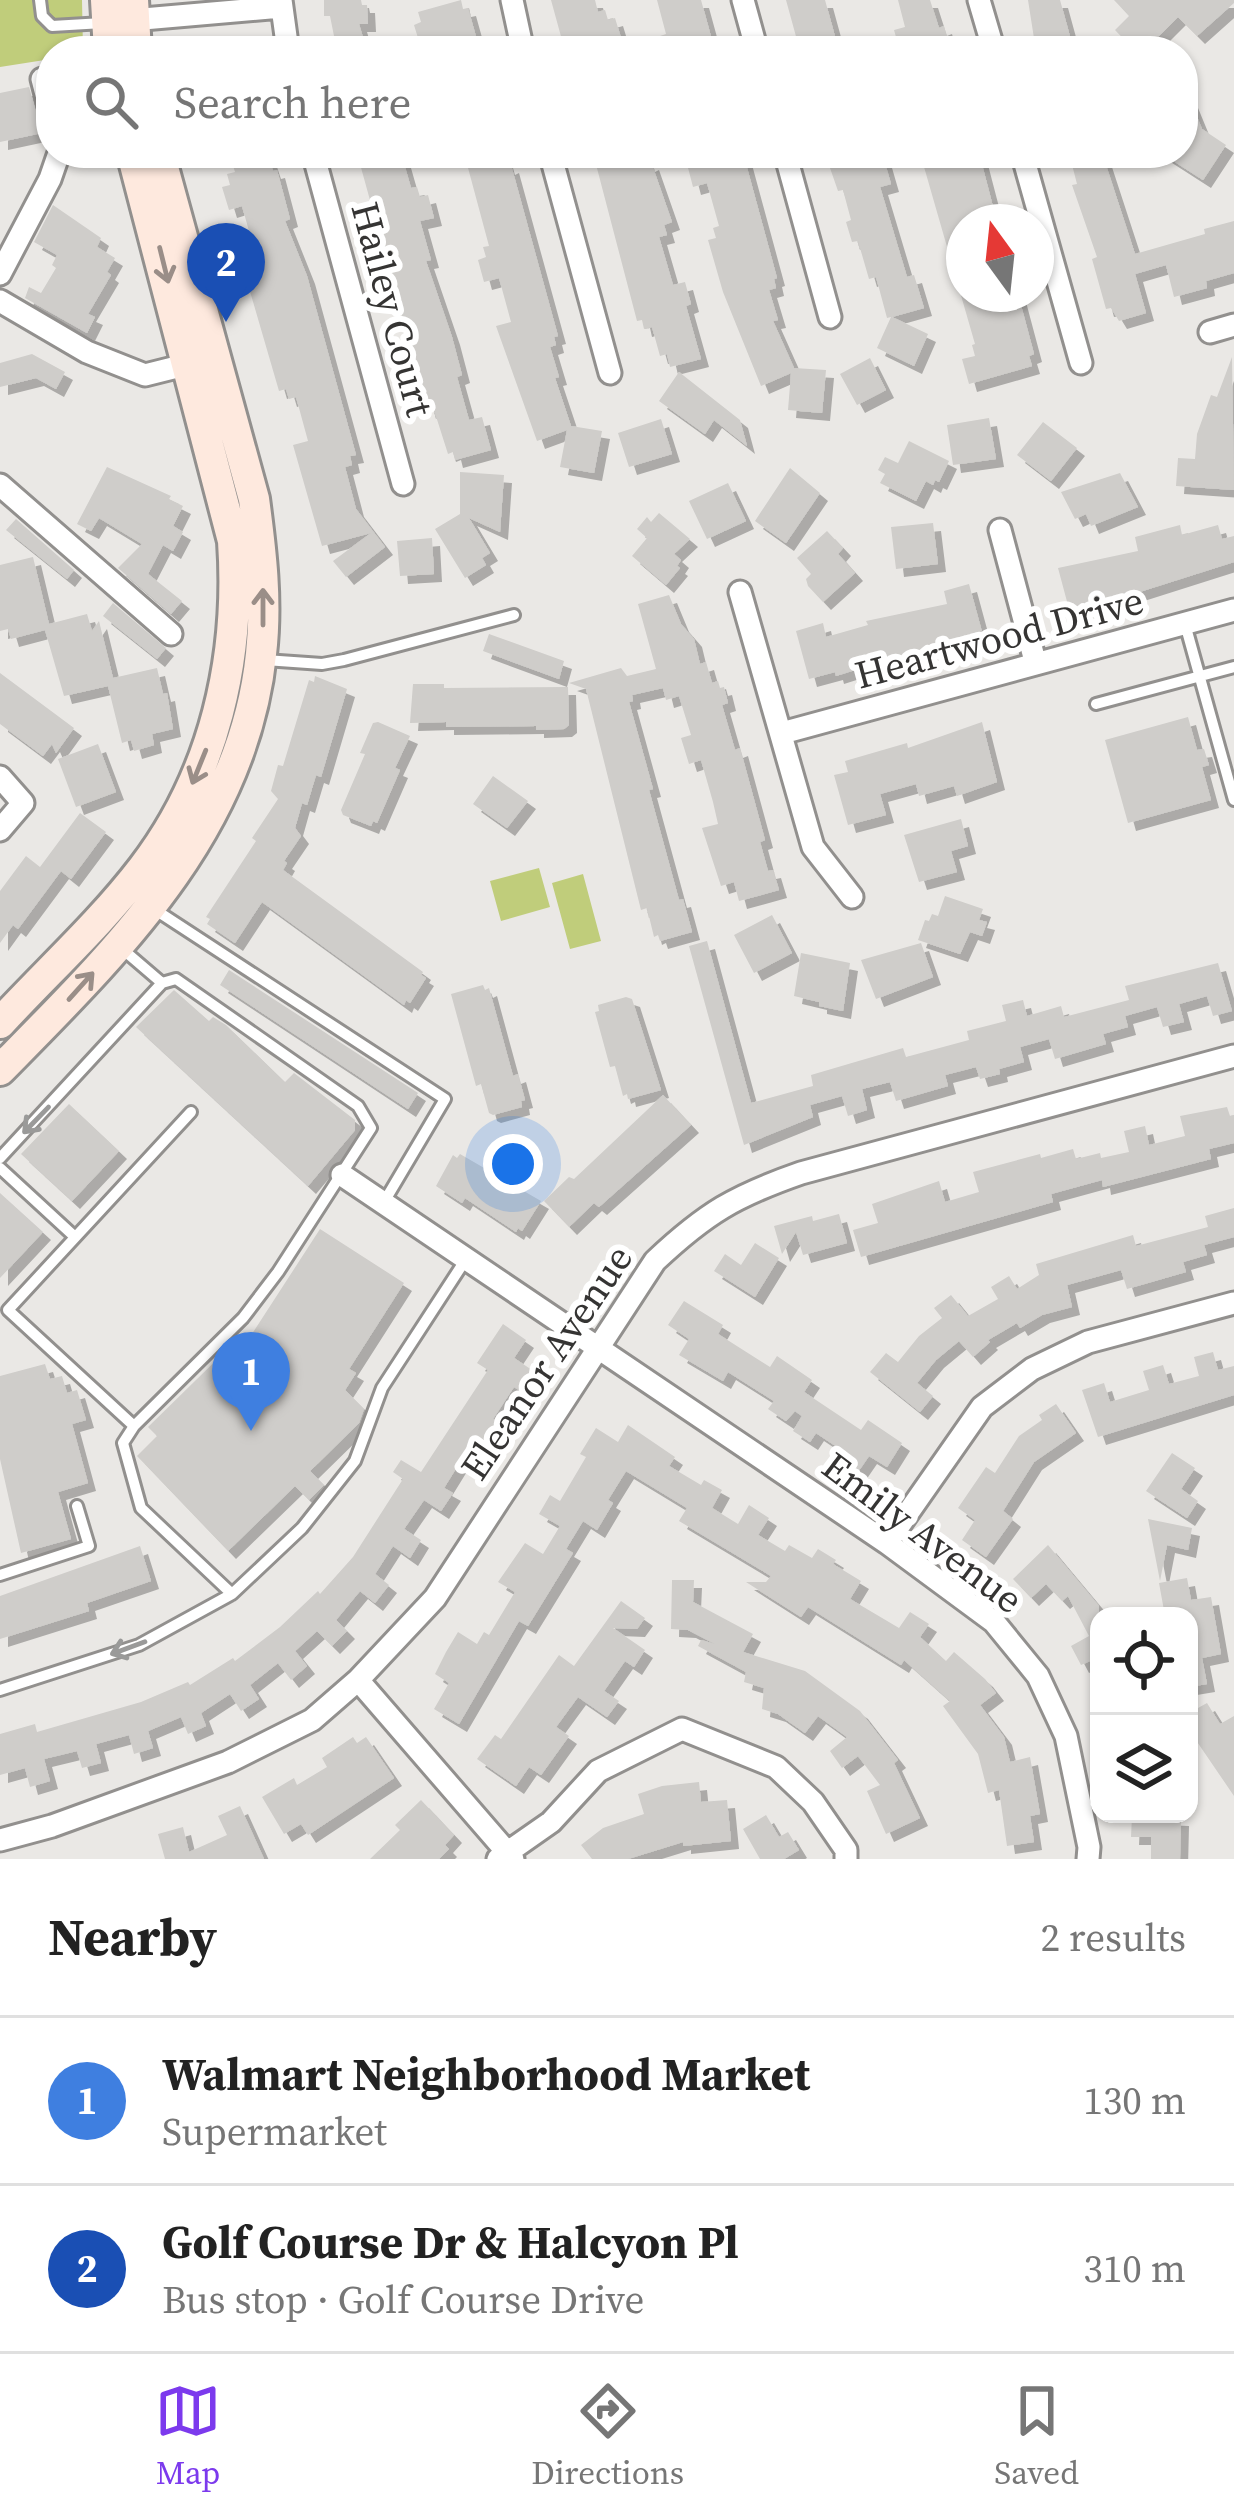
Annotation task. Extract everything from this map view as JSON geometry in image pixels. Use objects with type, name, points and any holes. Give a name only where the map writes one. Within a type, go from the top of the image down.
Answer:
[{"type":"street","points":[[512,0],[520,36]]},
{"type":"street","points":[[742,0],[753,36]]},
{"type":"street","points":[[980,0],[990,36]]},
{"type":"street","points":[[120,24],[281,4],[286,36]]},
{"type":"street","points":[[0,274],[54,168]]},
{"type":"street","points":[[136,168],[202,361]]},
{"type":"street","points":[[0,1070],[118,945],[182,868],[212,819],[244,734],[246,657],[233,541],[162,168]]},
{"type":"street","name":"Hailey Court","points":[[317,168],[403,484]]},
{"type":"street","points":[[554,168],[610,373]]},
{"type":"street","points":[[789,168],[830,316]]},
{"type":"street","points":[[1026,168],[1082,363]]},
{"type":"street","points":[[0,301],[87,352],[145,374],[202,361]]},
{"type":"street","points":[[1210,332],[1234,326]]},
{"type":"street","points":[[0,485],[171,634]]},
{"type":"street","points":[[1000,530],[1035,661]]},
{"type":"street","points":[[740,592],[813,847],[852,897]]},
{"type":"street","name":"Heartwood Drive","points":[[782,733],[1234,610]]},
{"type":"street","points":[[0,1023],[143,868],[198,776],[246,657]]},
{"type":"street","points":[[0,778],[23,803],[0,830]]},
{"type":"street","name":"Eleanor Avenue","points":[[0,1840],[228,1762],[312,1720],[358,1680],[435,1598],[655,1261],[700,1218],[743,1193],[800,1174],[1234,1056]]},
{"type":"street","name":"Emily Avenue","points":[[342,1175],[886,1543],[994,1622],[1038,1676],[1066,1736],[1088,1859]]},
{"type":"street","points":[[886,1543],[982,1407],[1032,1370],[1088,1342],[1234,1303]]},
{"type":"street","points":[[358,1680],[506,1857],[551,1822],[598,1771],[682,1729],[776,1767],[813,1802],[846,1850],[846,1859]]},
{"type":"lane","points":[[40,0],[42,16],[52,26],[120,24]]},
{"type":"lane","points":[[246,657],[322,664],[514,615]]},
{"type":"lane","points":[[1184,624],[1234,800]]},
{"type":"lane","points":[[1096,704],[1234,667]]},
{"type":"lane","points":[[152,907],[446,1100],[383,1203]]},
{"type":"lane","points":[[118,945],[163,982]]},
{"type":"lane","points":[[0,1158],[163,982],[176,979],[358,1106],[370,1129],[342,1175],[242,1318],[134,1426],[123,1443],[125,1463],[142,1508],[232,1594]]},
{"type":"lane","points":[[134,1426],[8,1310],[191,1112]]},
{"type":"lane","points":[[0,1168],[75,1237]]},
{"type":"lane","points":[[0,1690],[139,1645],[232,1594],[302,1528],[355,1461],[382,1388],[466,1259]]},
{"type":"lane","points":[[0,1575],[89,1546],[76,1506]]},
{"type":"green space","points":[[0,0],[82,0],[83,36],[36,36],[36,61],[0,67]]},
{"type":"green space","points":[[539,868],[550,907],[501,921],[490,881]]},
{"type":"green space","points":[[583,874],[601,941],[570,949],[552,883]]},
{"type":"building","points":[[324,0],[361,0],[367,5],[368,24],[359,24],[363,36],[334,36],[330,16],[324,16]]},
{"type":"building","points":[[461,0],[476,36],[417,36],[414,25],[421,22],[418,12]]},
{"type":"building","points":[[551,0],[595,0],[598,12],[605,10],[608,20],[615,18],[620,36],[561,36]]},
{"type":"building","points":[[657,0],[701,0],[711,36],[660,36],[666,34]]},
{"type":"building","points":[[786,0],[825,0],[835,36],[796,36]]},
{"type":"building","points":[[898,0],[930,0],[939,28],[944,26],[947,36],[896,36],[894,30],[905,27]]},
{"type":"building","points":[[1028,0],[1060,0],[1070,36],[1034,36]]},
{"type":"building","points":[[1114,0],[1234,0],[1197,36],[1178,17],[1159,36],[1121,36],[1115,30],[1129,16]]},
{"type":"building","points":[[29,87],[36,134],[0,142],[0,93]]},
{"type":"building","points":[[1198,119],[1202,129],[1226,145],[1203,180],[1184,168],[1198,168]]},
{"type":"building","points":[[234,168],[277,170],[290,219],[285,221],[307,276],[356,455],[350,456],[352,465],[345,467],[356,509],[385,547],[346,577],[333,561],[371,533],[322,546],[293,445],[308,441],[296,397],[289,399],[286,389],[279,391],[242,264],[250,262],[247,251],[254,249],[242,206],[229,210],[222,187],[230,185],[227,174],[235,172]]},
{"type":"building","points":[[361,168],[405,168],[411,188],[417,187],[420,197],[428,195],[434,218],[420,221],[431,260],[426,261],[452,337],[469,420],[482,417],[491,450],[455,460],[453,452],[448,454],[434,410],[428,411]]},
{"type":"building","points":[[468,168],[512,168],[558,336],[554,337],[556,345],[550,347],[571,426],[602,431],[594,473],[560,467],[567,430],[537,441],[496,326],[511,322],[499,278],[484,282],[478,260],[486,257],[483,247],[489,246]]},
{"type":"building","points":[[597,168],[653,168],[672,222],[664,225],[667,235],[659,237],[673,285],[685,282],[691,304],[686,306],[701,359],[670,367],[667,354],[660,356],[652,327],[644,329],[642,320],[637,321]]},
{"type":"building","points":[[688,168],[747,168],[777,278],[776,288],[769,290],[778,320],[773,321],[794,368],[826,370],[822,413],[788,410],[791,373],[761,386],[723,292],[708,240],[716,238],[713,228],[719,226],[707,183],[693,187]]},
{"type":"building","points":[[830,168],[886,168],[891,184],[880,187],[907,277],[914,275],[924,308],[892,317],[928,334],[914,366],[877,348],[891,317],[887,318],[876,277],[869,279],[858,241],[852,242],[843,190],[838,191]]},
{"type":"building","points":[[924,168],[983,168],[992,204],[946,204],[946,243]]},
{"type":"building","points":[[1073,168],[1107,168],[1135,254],[1234,221],[1234,273],[1206,281],[1207,288],[1174,297],[1166,265],[1135,274],[1146,313],[1119,321],[1111,308],[1106,309],[1092,259],[1097,257],[1072,185],[1077,184]]},
{"type":"building","points":[[53,205],[101,238],[97,247],[115,258],[107,272],[111,275],[88,314],[95,317],[87,333],[25,298],[29,287],[41,293],[56,268],[52,265],[57,255],[34,242]]},
{"type":"building","points":[[966,312],[1023,312],[1034,354],[1029,356],[1032,366],[969,384],[962,359],[975,356]]},
{"type":"building","points":[[32,354],[65,372],[56,389],[36,378],[0,387],[0,363]]},
{"type":"building","points":[[1232,357],[1234,490],[1176,486],[1178,458],[1195,459],[1197,434],[1211,395],[1217,397]]},
{"type":"building","points":[[870,358],[886,390],[857,405],[840,374]]},
{"type":"building","points":[[679,372],[740,420],[747,446],[714,420],[705,434],[659,401]]},
{"type":"building","points":[[989,418],[996,459],[953,465],[947,425]]},
{"type":"building","points":[[661,419],[672,454],[629,467],[618,433]]},
{"type":"building","points":[[1043,422],[1077,448],[1051,481],[1017,455]]},
{"type":"building","points":[[909,441],[949,461],[939,482],[926,481],[916,501],[880,483],[885,474],[878,470],[885,457],[898,463]]},
{"type":"building","points":[[107,467],[183,506],[173,526],[183,532],[173,551],[163,545],[148,574],[182,601],[171,614],[118,568],[142,544],[99,518],[91,531],[77,524]]},
{"type":"building","points":[[790,468],[820,493],[786,543],[755,521]]},
{"type":"building","points":[[460,472],[504,475],[500,532],[469,518],[490,553],[482,558],[486,565],[465,578],[435,529],[460,514]]},
{"type":"building","points":[[1120,473],[1138,507],[1091,526],[1086,514],[1075,519],[1061,492]]},
{"type":"building","points":[[728,483],[746,521],[707,539],[689,501]]},
{"type":"building","points":[[659,513],[690,539],[674,554],[681,560],[680,568],[666,585],[632,556],[647,538],[637,529],[647,517],[651,522]]},
{"type":"building","points":[[16,519],[74,570],[67,579],[6,530]]},
{"type":"building","points":[[933,523],[938,564],[896,569],[891,527]]},
{"type":"building","points":[[1180,525],[1182,535],[1218,525],[1222,539],[1234,536],[1234,562],[1069,609],[1058,568],[1138,551],[1135,537]]},
{"type":"building","points":[[827,531],[843,548],[838,554],[855,573],[823,602],[808,586],[806,579],[811,574],[797,558]]},
{"type":"building","points":[[432,538],[434,574],[400,576],[397,541]]},
{"type":"building","points":[[33,557],[49,624],[87,614],[92,631],[99,621],[113,678],[157,668],[173,729],[152,734],[154,745],[134,751],[131,740],[122,743],[108,686],[64,696],[45,630],[11,639],[8,629],[0,631],[0,565]]},
{"type":"building","points":[[969,584],[982,632],[938,649],[937,644],[836,676],[835,672],[809,679],[796,631],[823,623],[826,637],[868,625],[866,621],[947,604],[944,591]]},
{"type":"building","points":[[669,595],[681,624],[694,639],[700,664],[706,662],[712,683],[718,681],[724,687],[728,703],[722,705],[735,750],[740,748],[765,840],[760,842],[768,871],[773,870],[779,890],[739,901],[734,882],[721,886],[702,828],[718,824],[701,760],[689,764],[681,738],[691,735],[679,696],[666,700],[663,688],[632,695],[629,702],[653,789],[649,790],[692,932],[660,941],[658,935],[654,937],[647,908],[641,910],[586,689],[569,683],[621,668],[627,676],[656,669],[638,604]]},
{"type":"building","points":[[113,603],[166,648],[157,659],[103,616]]},
{"type":"building","points":[[489,634],[564,661],[559,679],[483,651]]},
{"type":"building","points":[[0,673],[74,728],[56,753],[52,744],[43,756],[0,724]]},
{"type":"building","points":[[315,676],[347,689],[321,777],[316,775],[307,805],[302,803],[295,828],[301,836],[283,870],[423,972],[426,978],[404,1005],[262,902],[235,943],[207,924],[210,919],[206,917],[278,799],[271,791],[278,765],[283,766],[309,680],[314,682]]},
{"type":"building","points":[[413,684],[568,687],[569,725],[536,730],[536,726],[410,723]]},
{"type":"building","points":[[1188,717],[1197,750],[1204,749],[1209,765],[1202,767],[1211,800],[1128,823],[1105,740]]},
{"type":"building","points":[[982,722],[997,782],[957,796],[954,786],[919,796],[916,784],[880,794],[886,815],[848,825],[834,775],[848,772],[845,761],[907,743],[908,748]]},
{"type":"building","points":[[373,723],[410,736],[395,768],[400,770],[377,823],[371,826],[341,810],[365,754],[360,753]]},
{"type":"building","points":[[98,744],[116,792],[76,807],[58,759]]},
{"type":"building","points":[[493,776],[528,801],[507,828],[473,804]]},
{"type":"building","points":[[80,813],[106,832],[71,879],[61,871],[18,929],[13,925],[0,943],[0,891],[26,856],[40,867]]},
{"type":"building","points":[[961,819],[968,846],[951,851],[957,872],[919,882],[904,835]]},
{"type":"building","points":[[945,896],[983,909],[979,920],[987,922],[982,936],[970,932],[960,954],[918,940],[925,920],[932,914],[938,916]]},
{"type":"building","points":[[772,915],[792,953],[754,973],[734,935]]},
{"type":"building","points":[[707,941],[751,1103],[813,1086],[811,1075],[903,1048],[906,1057],[969,1040],[967,1031],[1006,1021],[1002,1005],[1023,1000],[1027,1016],[1061,1006],[1064,1017],[1129,1000],[1125,986],[1218,963],[1232,1011],[1213,1016],[1207,996],[1179,1004],[1184,1022],[1163,1027],[1157,1007],[1125,1016],[1128,1027],[1103,1034],[1106,1044],[1055,1059],[1049,1039],[1020,1047],[1024,1062],[999,1069],[1000,1074],[980,1079],[976,1067],[945,1075],[948,1086],[896,1101],[890,1082],[862,1089],[867,1110],[848,1116],[842,1096],[810,1105],[813,1117],[744,1145],[689,946]]},
{"type":"building","points":[[921,943],[933,977],[876,999],[861,960]]},
{"type":"building","points":[[801,953],[850,963],[843,1011],[794,996]]},
{"type":"building","points":[[229,970],[418,1093],[408,1109],[220,985]]},
{"type":"building","points":[[483,985],[489,988],[513,1076],[518,1074],[525,1100],[522,1107],[493,1115],[481,1084],[476,1086],[451,994]]},
{"type":"building","points":[[174,990],[209,1021],[213,1017],[226,1025],[285,1082],[294,1073],[355,1120],[355,1130],[308,1186],[136,1027]]},
{"type":"building","points":[[632,999],[661,1090],[628,1099],[615,1066],[610,1067],[595,1012],[598,1005]]},
{"type":"building","points":[[663,1095],[691,1125],[599,1207],[594,1203],[569,1227],[544,1201]]},
{"type":"building","points":[[69,1104],[119,1151],[72,1201],[21,1154]]},
{"type":"building","points":[[1227,1107],[1230,1116],[1234,1115],[1234,1143],[1209,1149],[1211,1159],[1103,1187],[1102,1180],[1051,1194],[1053,1202],[861,1257],[853,1230],[878,1223],[872,1204],[939,1181],[945,1202],[979,1192],[973,1172],[1040,1154],[1041,1158],[1073,1149],[1076,1159],[1129,1152],[1124,1131],[1145,1126],[1149,1145],[1185,1136],[1180,1116]]},
{"type":"building","points":[[460,1154],[541,1201],[522,1231],[518,1228],[516,1232],[465,1198],[462,1203],[436,1186],[453,1155]]},
{"type":"building","points":[[0,1193],[43,1232],[0,1278]]},
{"type":"building","points":[[1234,1208],[1234,1237],[1204,1245],[1207,1255],[1183,1262],[1186,1272],[1127,1289],[1121,1270],[1067,1285],[1072,1307],[1042,1315],[1020,1328],[1017,1323],[988,1340],[973,1357],[959,1341],[917,1383],[933,1396],[920,1412],[870,1372],[886,1353],[898,1362],[942,1318],[934,1308],[951,1295],[968,1316],[998,1299],[991,1287],[1009,1276],[1017,1289],[1039,1275],[1036,1264],[1133,1235],[1136,1246],[1208,1227],[1205,1216]]},
{"type":"building","points":[[839,1214],[847,1243],[803,1255],[796,1232],[782,1254],[774,1226]]},
{"type":"building","points":[[320,1229],[404,1283],[349,1369],[356,1373],[345,1390],[364,1409],[359,1423],[310,1471],[324,1485],[309,1500],[295,1486],[228,1551],[137,1456],[157,1436],[148,1427],[245,1332],[250,1337]]},
{"type":"building","points":[[755,1243],[779,1258],[755,1297],[714,1271],[725,1254],[741,1265]]},
{"type":"building","points":[[684,1301],[723,1325],[718,1334],[770,1367],[777,1356],[812,1380],[804,1392],[861,1430],[868,1420],[902,1443],[887,1467],[869,1456],[858,1472],[841,1461],[846,1453],[816,1433],[810,1442],[793,1431],[802,1416],[795,1411],[786,1421],[768,1409],[774,1401],[728,1372],[723,1381],[679,1355],[689,1339],[668,1325]]},
{"type":"building","points":[[503,1324],[526,1340],[514,1358],[532,1370],[493,1419],[497,1422],[469,1467],[460,1462],[444,1488],[453,1493],[441,1511],[424,1500],[404,1529],[421,1540],[410,1558],[393,1546],[375,1574],[389,1585],[375,1603],[360,1591],[336,1620],[347,1631],[332,1646],[317,1631],[295,1651],[307,1666],[291,1680],[278,1663],[250,1685],[259,1699],[241,1711],[230,1694],[201,1713],[206,1726],[188,1734],[181,1717],[148,1731],[153,1748],[134,1754],[129,1735],[96,1744],[101,1763],[82,1768],[77,1751],[44,1759],[50,1781],[30,1787],[25,1768],[0,1775],[0,1734],[35,1724],[37,1732],[190,1685],[235,1661],[318,1591],[320,1594],[353,1557],[403,1479],[393,1472],[401,1460],[421,1472],[488,1370],[477,1363]]},
{"type":"building","points":[[1213,1352],[1218,1370],[1234,1366],[1234,1395],[1098,1437],[1082,1390],[1104,1383],[1110,1402],[1149,1390],[1143,1371],[1163,1365],[1169,1384],[1199,1376],[1194,1357]]},
{"type":"building","points":[[45,1364],[50,1379],[62,1376],[67,1393],[77,1390],[86,1420],[72,1424],[88,1483],[58,1492],[71,1539],[21,1553],[0,1459],[0,1376]]},
{"type":"building","points":[[1056,1404],[1076,1433],[1034,1462],[1003,1511],[1013,1519],[986,1557],[962,1540],[975,1520],[958,1508],[986,1467],[995,1473],[1019,1436]]},
{"type":"building","points":[[628,1425],[675,1457],[669,1466],[701,1485],[704,1480],[722,1490],[712,1508],[738,1524],[749,1505],[769,1518],[758,1535],[785,1551],[789,1545],[812,1558],[818,1549],[836,1560],[833,1564],[861,1581],[850,1599],[899,1628],[910,1612],[929,1624],[920,1637],[946,1661],[954,1652],[985,1679],[996,1693],[980,1705],[1004,1737],[1010,1762],[1030,1757],[1040,1814],[1030,1816],[1034,1842],[1007,1846],[999,1790],[988,1793],[978,1754],[943,1706],[950,1701],[904,1660],[901,1665],[808,1607],[801,1617],[746,1582],[766,1582],[771,1576],[679,1521],[687,1508],[626,1471],[597,1530],[583,1521],[566,1549],[573,1553],[528,1626],[519,1621],[459,1724],[434,1709],[449,1683],[435,1674],[458,1632],[477,1644],[484,1632],[489,1635],[515,1592],[498,1582],[525,1543],[543,1554],[560,1526],[539,1514],[550,1495],[560,1501],[586,1457],[580,1454],[596,1428],[618,1442]]},
{"type":"building","points":[[1172,1453],[1195,1468],[1181,1489],[1198,1501],[1187,1518],[1146,1491]]},
{"type":"building","points":[[1148,1519],[1192,1528],[1188,1550],[1167,1545],[1160,1581]]},
{"type":"building","points":[[1048,1545],[1099,1606],[1090,1607],[1090,1661],[1081,1665],[1071,1646],[1089,1636],[1068,1596],[1062,1601],[1046,1584],[1031,1598],[1013,1579]]},
{"type":"building","points":[[140,1546],[151,1581],[87,1603],[89,1611],[0,1639],[0,1596]]},
{"type":"building","points":[[1187,1578],[1191,1600],[1211,1597],[1221,1654],[1202,1658],[1207,1684],[1198,1686],[1198,1607],[1163,1607],[1159,1583]]},
{"type":"building","points":[[672,1580],[694,1580],[693,1602],[753,1634],[743,1652],[805,1671],[860,1711],[898,1760],[894,1763],[920,1818],[886,1834],[867,1791],[880,1785],[858,1756],[842,1768],[830,1751],[847,1737],[818,1716],[805,1733],[762,1709],[764,1688],[744,1682],[746,1672],[698,1646],[701,1640],[715,1644],[688,1630],[671,1629]]},
{"type":"building","points":[[621,1601],[645,1618],[637,1629],[613,1628],[645,1650],[634,1667],[625,1661],[604,1691],[619,1701],[607,1717],[578,1697],[556,1727],[569,1736],[541,1775],[529,1767],[516,1786],[477,1759],[495,1735],[501,1739],[559,1655],[574,1666]]},
{"type":"building","points":[[1207,1703],[1220,1724],[1234,1716],[1234,1796],[1198,1743],[1198,1708]]},
{"type":"building","points":[[353,1737],[357,1743],[366,1737],[394,1778],[308,1835],[301,1824],[284,1834],[262,1797],[294,1778],[297,1785],[327,1767],[322,1758]]},
{"type":"building","points":[[699,1782],[701,1802],[727,1800],[731,1841],[683,1846],[683,1842],[628,1859],[592,1859],[581,1845],[603,1828],[644,1814],[638,1794]]},
{"type":"building","points":[[421,1800],[454,1835],[445,1845],[449,1849],[439,1859],[370,1859],[400,1830],[395,1825]]},
{"type":"building","points":[[240,1806],[264,1859],[165,1859],[158,1834],[183,1827],[189,1852],[227,1835],[218,1816]]},
{"type":"building","points":[[766,1815],[779,1837],[788,1832],[799,1850],[784,1859],[760,1859],[743,1829]]},
{"type":"building","points":[[1132,1823],[1181,1823],[1180,1859],[1151,1859],[1151,1837],[1131,1837]]},
{"type":"place","name":"Golf Course Dr & Halcyon Pl","points":[[226,322]]},
{"type":"place","name":"Walmart Neighborhood Market","points":[[251,1431]]}]
